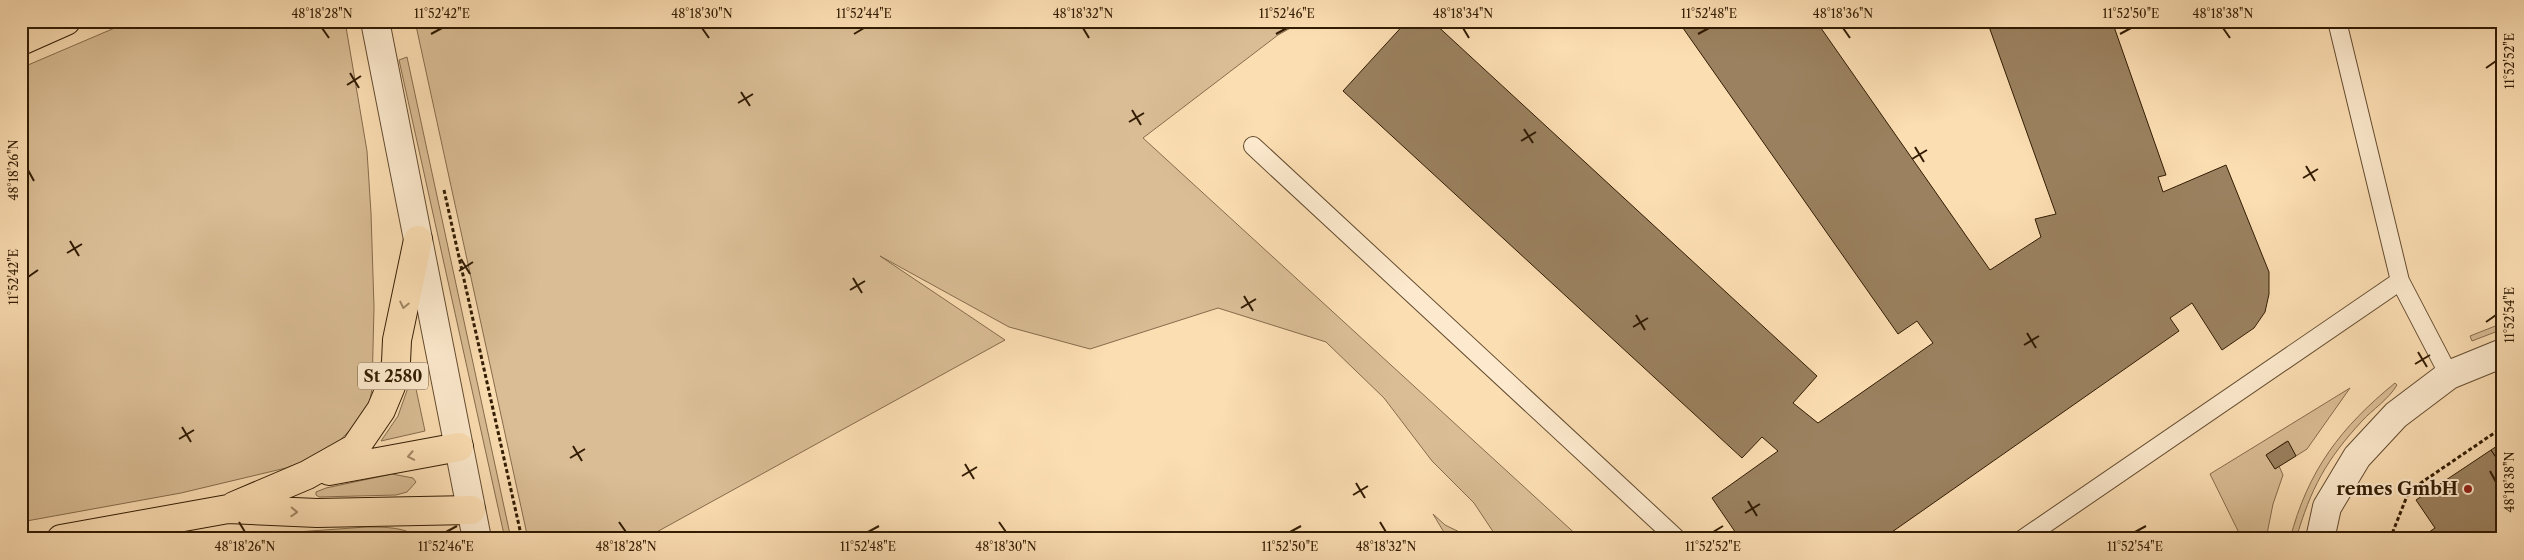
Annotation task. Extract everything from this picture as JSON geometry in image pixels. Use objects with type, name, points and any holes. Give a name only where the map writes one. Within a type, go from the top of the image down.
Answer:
[{"type":"highway","points":[[21,41],[66,21]]},
{"type":"highway","name":"St 2580","points":[[61,539],[228,509],[307,476],[355,448],[381,410],[391,386],[396,362],[397,340],[418,240]]},
{"type":"highway","name":"St 2580","points":[[307,476],[458,447]]},
{"type":"highway","name":"St 2580","points":[[228,509],[317,513],[471,510]]},
{"type":"street","points":[[375,21],[477,539]]},
{"type":"street","points":[[2320,539],[2327,507],[2357,457],[2396,415],[2449,375],[2503,352]]},
{"type":"lane","points":[[2337,21],[2400,281],[2449,375]]},
{"type":"lane","points":[[1253,146],[1677,539]]},
{"type":"lane","points":[[2023,539],[2400,281]]},
{"type":"path","points":[[442,184],[522,539]]},
{"type":"path","points":[[2390,539],[2409,491],[2503,427]]},
{"type":"shaded area","points":[[131,21],[374,21],[346,27],[367,151],[371,213],[374,307],[372,389],[368,411],[330,451],[286,468],[181,493],[21,522],[21,68]]},
{"type":"shaded area","points":[[415,21],[1303,21],[1278,35],[1143,138],[1581,539],[1498,539],[1474,503],[1432,461],[1384,398],[1326,342],[1218,308],[1090,349],[1009,327],[880,256],[1005,340],[644,539],[528,539]]},
{"type":"shaded area","points":[[407,57],[511,539],[505,539],[399,60]]},
{"type":"shaded area","points":[[2503,323],[2503,329],[2472,341],[2470,336]]},
{"type":"shaded area","points":[[411,379],[416,389],[425,431],[381,441],[398,416]]},
{"type":"shaded area","points":[[2395,383],[2397,385],[2385,400],[2349,435],[2329,462],[2314,490],[2296,539],[2290,539],[2306,492],[2329,452],[2358,416]]},
{"type":"shaded area","points":[[2350,388],[2307,449],[2296,456],[2287,441],[2266,455],[2275,469],[2279,466],[2283,475],[2273,504],[2266,539],[2242,539],[2210,474]]},
{"type":"shaded area","points":[[392,474],[413,478],[416,482],[407,492],[396,495],[319,497],[316,495],[316,492],[326,488]]},
{"type":"shaded area","points":[[1433,514],[1445,525],[1474,539],[1448,539]]},
{"type":"shaded area","points":[[366,527],[402,530],[422,539],[200,539]]},
{"type":"building","points":[[1407,21],[1432,21],[1817,376],[1793,403],[1818,423],[1933,343],[1917,321],[1898,334],[1678,21],[1816,21],[1990,270],[2041,237],[2035,219],[2056,214],[1987,21],[2112,21],[2166,175],[2158,177],[2163,192],[2226,165],[2269,272],[2269,294],[2265,312],[2254,328],[2222,350],[2192,303],[2170,318],[2179,331],[1882,539],[1740,539],[1712,498],[1778,451],[1762,437],[1742,458],[1343,91]]},
{"type":"building","points":[[2288,441],[2296,456],[2275,469],[2266,455]]},
{"type":"building","points":[[2503,442],[2503,468],[2491,450]]},
{"type":"building","name":"remes GmbH","points":[[2491,450],[2503,468],[2503,539],[2419,539],[2435,528],[2416,500]]},
{"type":"place","name":"remes GmbH","points":[[2468,489]]}]
